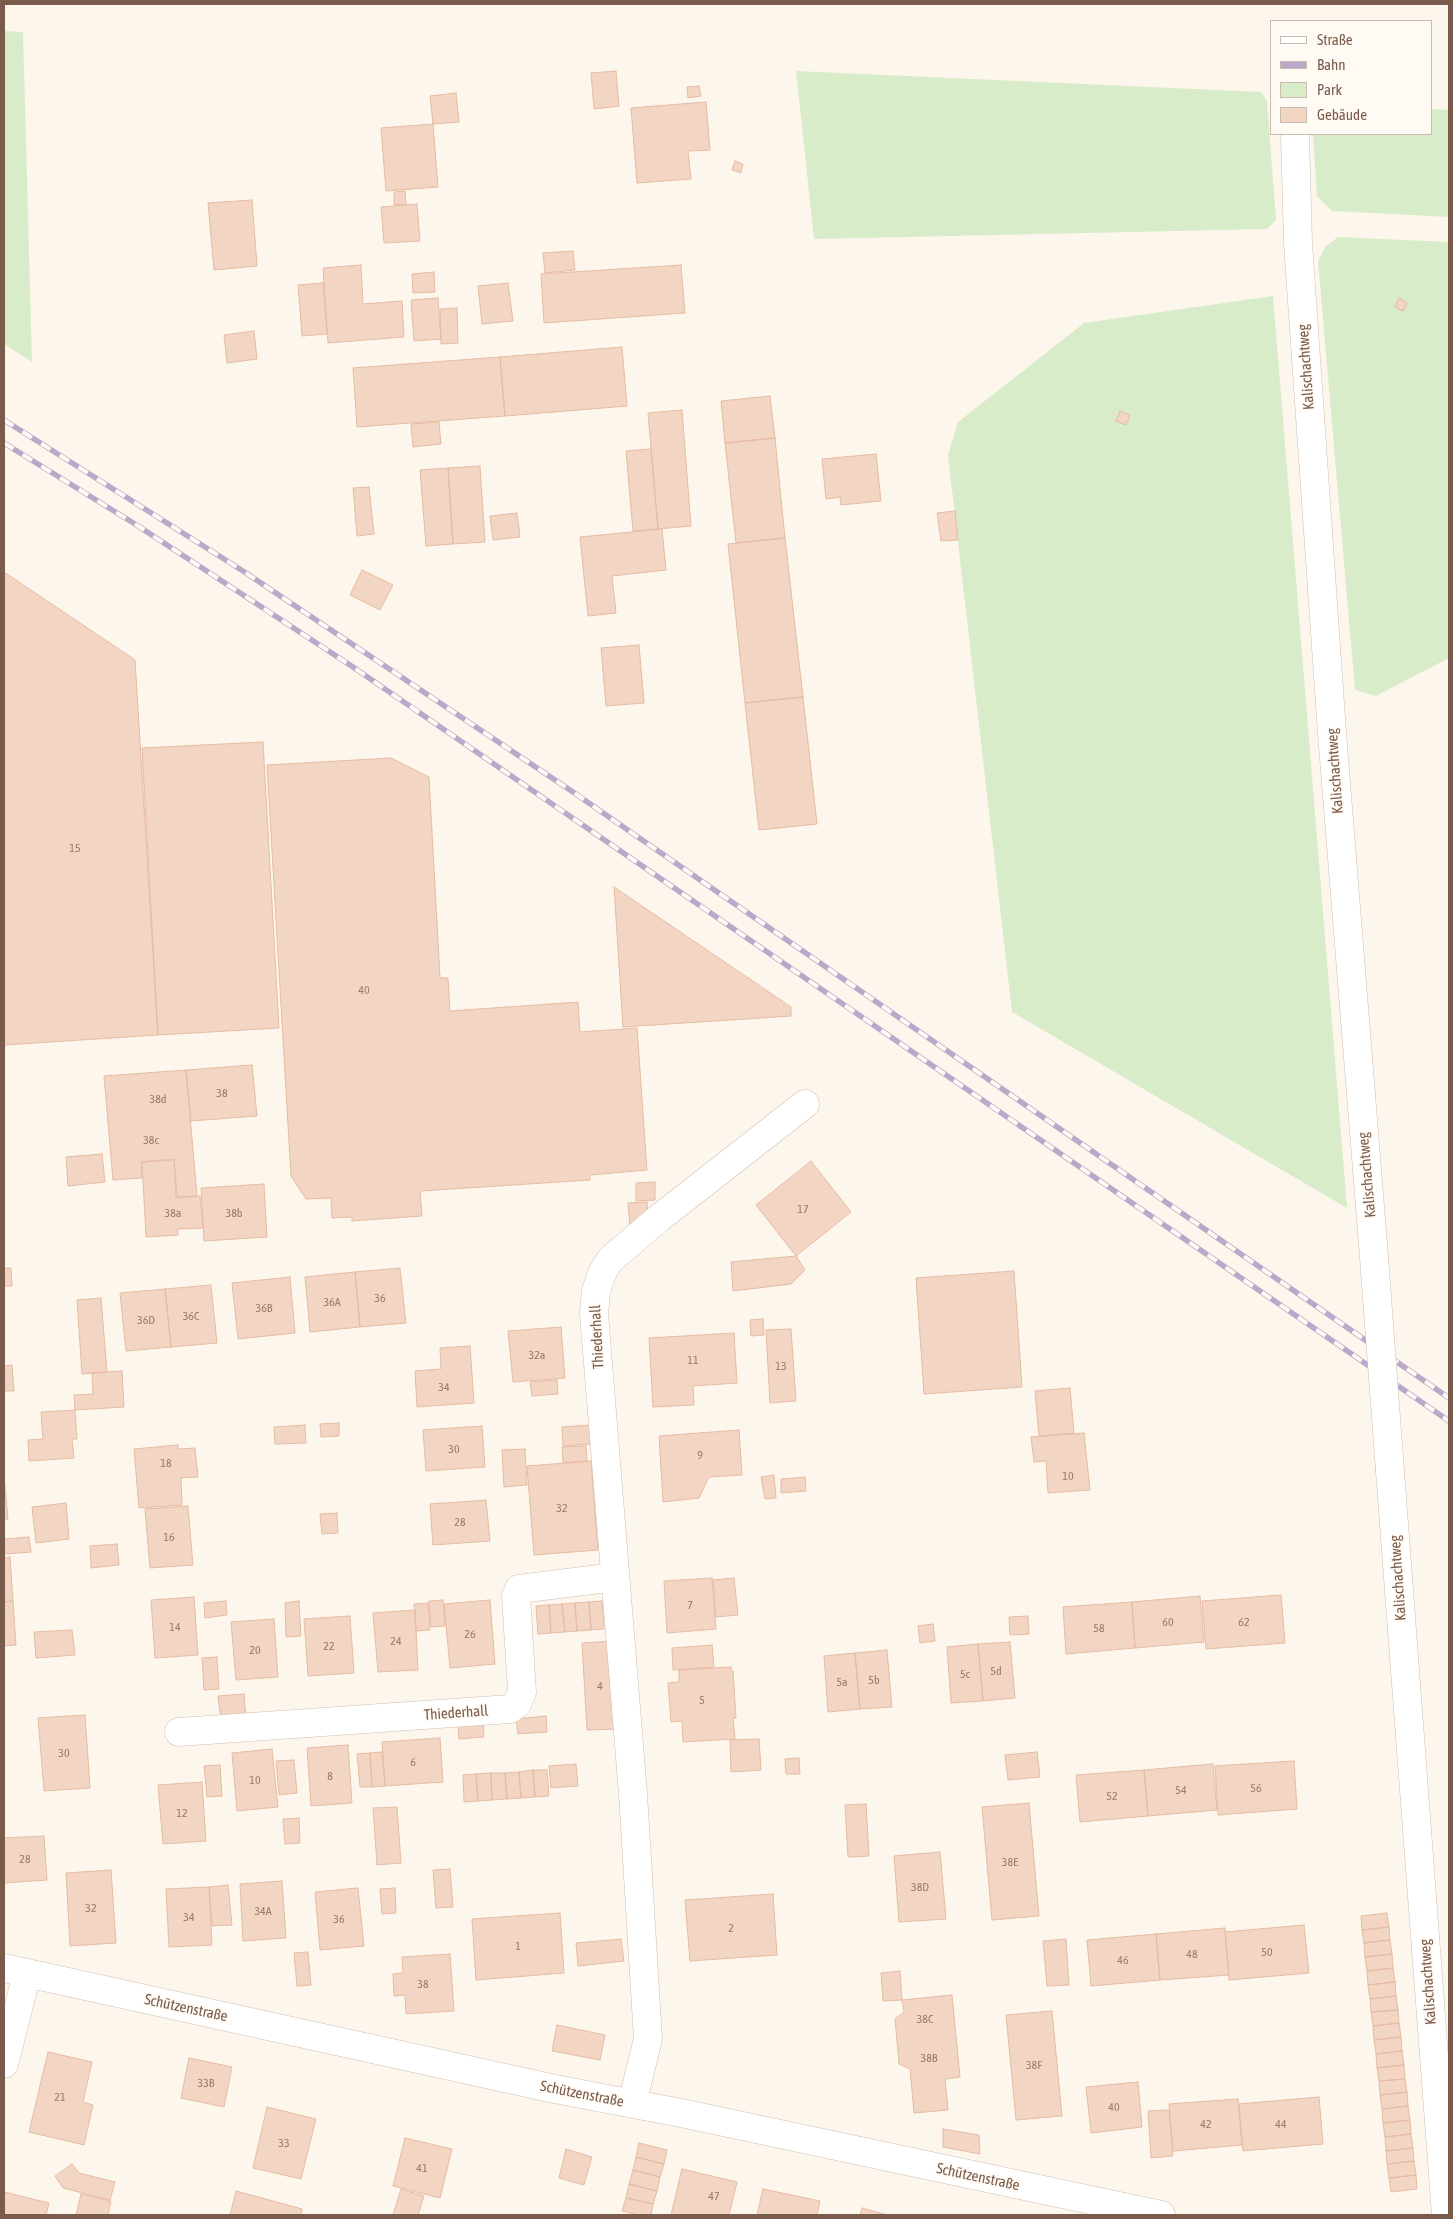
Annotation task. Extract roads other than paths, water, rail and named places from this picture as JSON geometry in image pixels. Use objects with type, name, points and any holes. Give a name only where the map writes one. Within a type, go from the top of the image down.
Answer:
[{"type":"street","name":"Kalischachtweg","points":[[1295,135],[1298,243],[1330,713],[1446,2215]]},
{"type":"street","name":"Thiederhall","points":[[632,2104],[648,2039],[633,1794],[594,1301],[600,1278],[610,1260],[658,1218],[805,1104]]},
{"type":"street","name":"Thiederhall","points":[[179,1732],[510,1710],[517,1704],[522,1692],[516,1596],[519,1589],[615,1577]]},
{"type":"street","name":"Schützenstraße","points":[[15,1971],[632,2104],[1161,2215]]},
{"type":"street","points":[[4,2064],[15,1971]]},
{"type":"railway","points":[[4,420],[243,571],[570,790],[1449,1398]]},
{"type":"railway","points":[[4,443],[135,524],[353,667],[1449,1421]]}]
